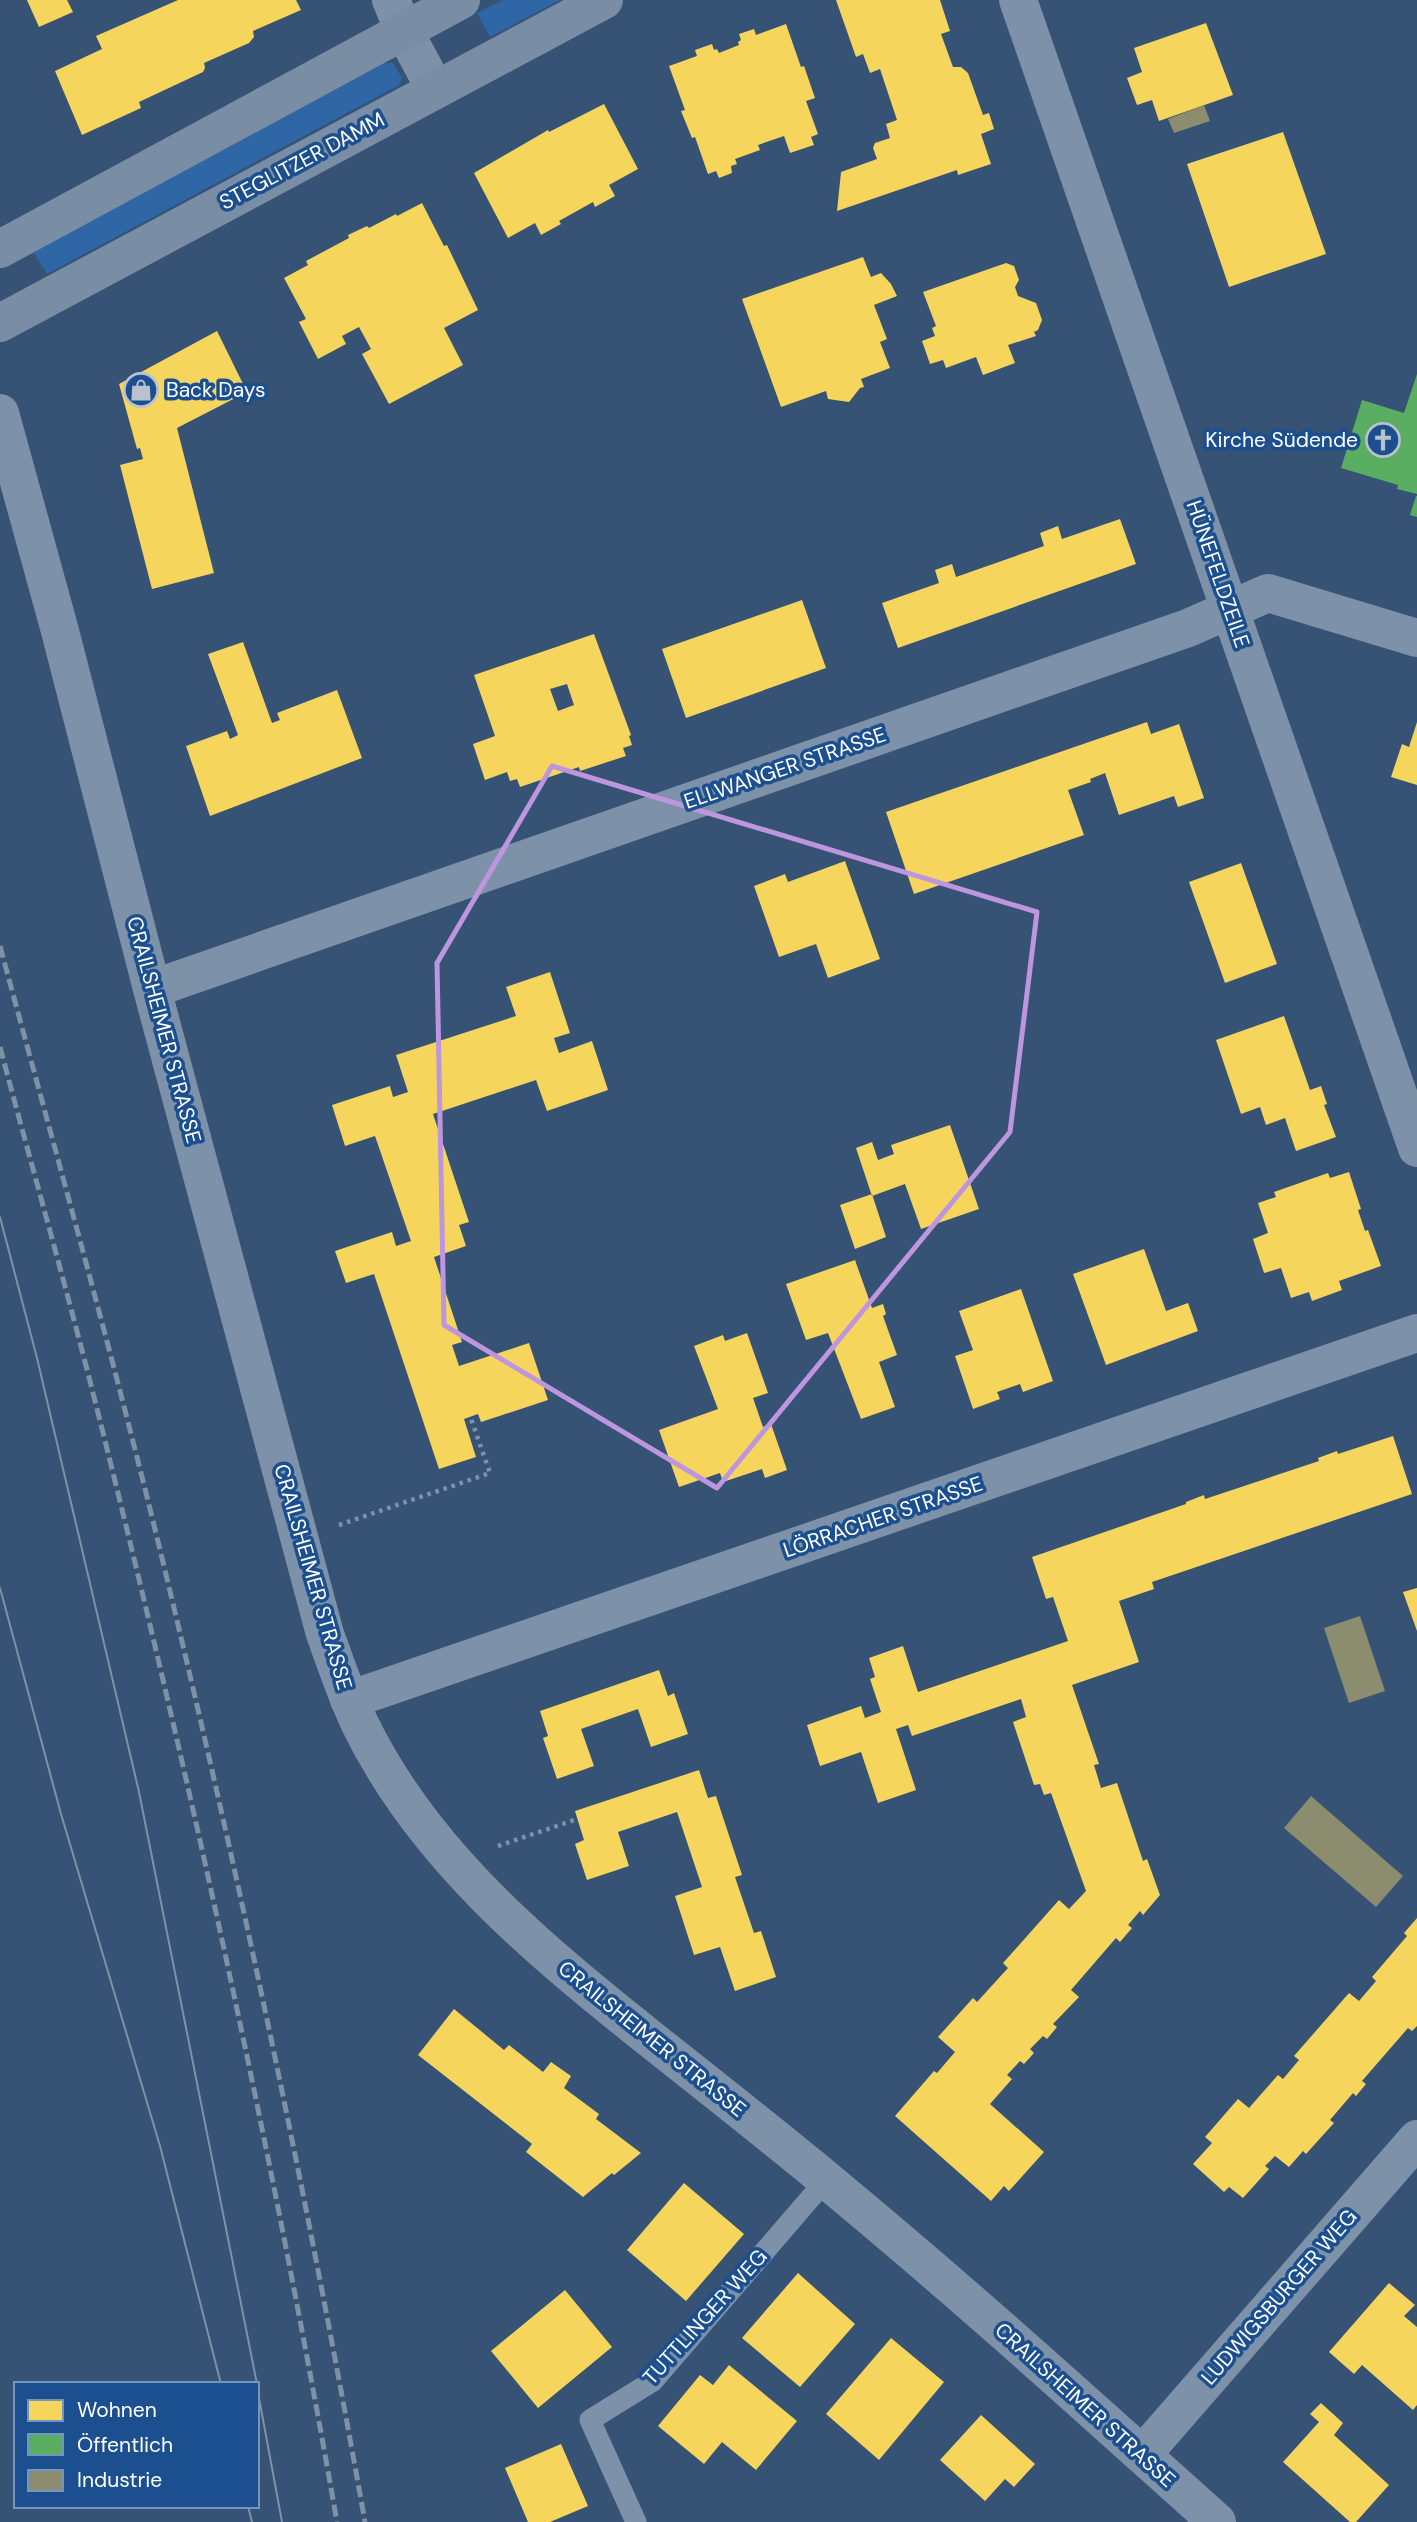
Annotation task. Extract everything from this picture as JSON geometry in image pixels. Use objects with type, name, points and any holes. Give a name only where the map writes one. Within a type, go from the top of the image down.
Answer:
[{"type":"main road","points":[[0,249],[398,15],[461,0]]},
{"type":"main road","name":"STEGLITZER DAMM","points":[[0,323],[604,0]]},
{"type":"street","name":"HÜNEFELDZEILE","points":[[1018,0],[1417,1148]]},
{"type":"street","points":[[398,15],[435,89]]},
{"type":"street","name":"CRAILSHEIMER STRASSE","points":[[0,413],[57,618],[152,989],[325,1634],[349,1700],[387,1772],[438,1844],[497,1908],[559,1966],[826,2179],[933,2269],[1217,2522]]},
{"type":"street","name":"ELLWANGER STRASSE","points":[[152,989],[1188,628],[1268,593],[1417,638]]},
{"type":"street","name":"LÖRRACHER STRASSE","points":[[349,1700],[1417,1333]]},
{"type":"street","name":"LUDWIGSBURGER WEG","points":[[1142,2455],[1417,2139]]},
{"type":"lane","name":"TUTTLINGER WEG","points":[[636,2522],[590,2420],[653,2381],[826,2179]]},
{"type":"path","points":[[333,1527],[490,1473],[470,1416]]},
{"type":"path","points":[[498,1846],[577,1819]]},
{"type":"highlighted area","points":[[552,766],[1037,912],[1010,1132],[717,1488],[444,1325],[437,963]]},
{"type":"shaded area","points":[[503,0],[560,0],[490,37],[477,13]]},
{"type":"shaded area","points":[[385,63],[393,63],[402,78],[399,85],[47,274],[33,251]]},
{"type":"building: Wohnen","points":[[27,0],[67,0],[73,12],[39,27]]},
{"type":"building: Wohnen","points":[[178,0],[296,0],[301,10],[253,31],[254,37],[249,43],[204,63],[203,72],[139,102],[141,108],[82,135],[55,71],[102,49],[96,36]]},
{"type":"building: Wohnen","points":[[836,0],[940,0],[950,31],[941,34],[953,67],[961,67],[968,73],[983,115],[989,113],[994,129],[981,134],[991,164],[958,175],[957,170],[837,211],[841,172],[877,159],[873,148],[875,143],[890,138],[886,124],[897,120],[880,69],[870,73],[863,54],[856,57]]},
{"type":"building: Wohnen","points":[[1206,23],[1233,95],[1159,121],[1152,100],[1137,105],[1127,78],[1142,72],[1134,48]]},
{"type":"building: Wohnen","points":[[786,24],[815,98],[806,101],[818,134],[811,137],[814,145],[790,153],[784,136],[758,145],[760,150],[735,159],[737,164],[731,166],[732,173],[719,178],[716,171],[708,174],[695,137],[692,138],[681,111],[685,110],[669,66],[697,56],[695,50],[712,44],[714,50],[717,49],[719,53],[739,45],[739,34],[754,29],[756,35]]},
{"type":"building: Wohnen","points":[[604,104],[638,169],[609,185],[615,196],[595,207],[593,202],[559,221],[561,224],[541,235],[535,223],[508,238],[474,173],[548,130],[549,132]]},
{"type":"building: Wohnen","points":[[1283,132],[1326,254],[1229,287],[1187,164]]},
{"type":"building: Wohnen","points":[[422,203],[444,246],[447,245],[478,310],[444,328],[463,365],[389,404],[362,354],[371,349],[359,327],[342,336],[346,344],[318,359],[299,322],[306,319],[284,278],[308,265],[306,261],[349,238],[348,235]]},
{"type":"building: Wohnen","points":[[863,257],[871,277],[881,273],[897,296],[874,305],[887,339],[880,342],[890,368],[861,379],[864,387],[860,388],[849,402],[828,399],[826,391],[781,407],[742,299]]},
{"type":"building: Wohnen","points":[[1006,263],[1014,266],[1019,280],[1015,287],[1018,296],[1036,303],[1042,320],[1038,330],[1034,332],[1036,336],[1008,345],[1015,363],[983,375],[976,357],[946,368],[943,360],[930,364],[922,341],[935,336],[932,328],[936,326],[923,292]]},
{"type":"building: Wohnen","points":[[217,331],[247,392],[177,428],[214,573],[152,589],[120,465],[143,459],[140,448],[137,449],[119,384]]},
{"type":"building: Wohnen","points":[[1120,519],[1136,564],[898,648],[882,603],[939,583],[935,570],[952,564],[956,577],[1044,546],[1040,533],[1058,526],[1062,539]]},
{"type":"building: Wohnen","points":[[802,600],[826,668],[686,718],[662,649]]},
{"type":"building: Wohnen","points":[[594,634],[631,735],[632,745],[623,748],[626,756],[580,771],[579,767],[520,787],[517,779],[510,781],[507,772],[485,780],[473,744],[495,736],[474,675]],"holes":[[[567,684],[574,705],[558,711],[550,689]]]},
{"type":"building: Wohnen","points":[[243,642],[272,723],[280,720],[277,713],[337,690],[362,758],[210,816],[186,746],[227,731],[230,739],[238,735],[208,654]]},
{"type":"building: Wohnen","points":[[1147,722],[1151,734],[1179,724],[1204,798],[1178,807],[1174,796],[1119,815],[1105,773],[1090,779],[1091,782],[1068,790],[1084,835],[914,894],[886,812]]},
{"type":"building: Wohnen","points":[[1417,722],[1417,785],[1391,777],[1402,744],[1409,747]]},
{"type":"building: Wohnen","points":[[845,861],[880,959],[828,978],[816,944],[779,957],[754,886],[785,874],[788,882]]},
{"type":"building: Wohnen","points":[[1241,863],[1277,964],[1225,983],[1189,882]]},
{"type":"building: Wohnen","points":[[550,972],[570,1033],[554,1038],[559,1053],[592,1041],[608,1090],[547,1111],[536,1080],[433,1114],[469,1222],[459,1225],[466,1246],[434,1257],[462,1342],[452,1345],[459,1366],[529,1343],[548,1400],[481,1422],[478,1414],[464,1419],[476,1457],[439,1469],[374,1274],[346,1283],[335,1251],[392,1232],[396,1246],[411,1241],[375,1136],[345,1146],[332,1105],[390,1086],[393,1097],[408,1092],[396,1055],[516,1016],[506,987]]},
{"type":"building: Wohnen","points":[[1284,1016],[1310,1090],[1321,1086],[1327,1104],[1324,1105],[1336,1137],[1296,1151],[1285,1118],[1266,1125],[1260,1107],[1241,1114],[1216,1040]]},
{"type":"building: Wohnen","points":[[950,1125],[979,1209],[921,1229],[905,1184],[872,1196],[856,1148],[872,1142],[878,1160],[894,1154],[891,1145]]},
{"type":"building: Wohnen","points":[[1349,1172],[1365,1231],[1368,1230],[1381,1266],[1339,1281],[1342,1290],[1312,1301],[1309,1292],[1291,1298],[1281,1268],[1264,1273],[1253,1239],[1268,1233],[1258,1203],[1276,1197],[1274,1192],[1328,1173],[1330,1178]]},
{"type":"building: Wohnen","points":[[872,1194],[886,1237],[855,1249],[840,1205]]},
{"type":"building: Wohnen","points":[[1144,1249],[1166,1311],[1188,1303],[1198,1331],[1106,1365],[1073,1274]]},
{"type":"building: Wohnen","points":[[855,1260],[872,1308],[883,1304],[886,1314],[883,1316],[897,1355],[879,1362],[895,1407],[861,1419],[828,1333],[806,1340],[786,1284]]},
{"type":"building: Wohnen","points":[[1021,1289],[1053,1381],[1023,1392],[1020,1384],[997,1392],[1000,1399],[973,1409],[955,1356],[973,1350],[959,1311]]},
{"type":"building: Wohnen","points":[[747,1333],[768,1393],[753,1398],[763,1427],[771,1424],[787,1470],[765,1478],[762,1469],[723,1482],[720,1473],[679,1487],[659,1430],[718,1409],[694,1346],[723,1335],[725,1341]]},
{"type":"building: Wohnen","points":[[1393,1436],[1412,1494],[1152,1582],[1154,1589],[1119,1601],[1139,1662],[1072,1685],[1099,1764],[1094,1765],[1101,1788],[1117,1783],[1143,1861],[1147,1859],[1160,1895],[1143,1915],[1140,1911],[1128,1925],[1132,1928],[1120,1942],[1116,1938],[1071,1990],[1079,1997],[1053,2024],[1057,2027],[1047,2039],[1043,2036],[1030,2049],[1034,2053],[1024,2064],[1020,2061],[1007,2075],[1012,2079],[990,2104],[1044,2152],[1009,2191],[1004,2186],[991,2201],[895,2116],[934,2071],[937,2073],[955,2052],[938,2037],[973,1998],[977,2002],[1008,1968],[1003,1963],[1059,1900],[1069,1909],[1086,1891],[1051,1793],[1044,1795],[1040,1784],[1034,1785],[1013,1722],[1026,1717],[1021,1699],[912,1736],[908,1725],[896,1729],[916,1790],[878,1803],[861,1752],[820,1766],[807,1725],[861,1706],[865,1718],[881,1712],[870,1679],[875,1677],[869,1658],[903,1646],[918,1692],[1068,1641],[1053,1597],[1046,1599],[1032,1557],[1186,1504],[1204,1495],[1205,1499],[1319,1461],[1318,1458],[1337,1451],[1338,1454]]},
{"type":"building: Wohnen","points":[[1417,1588],[1417,1631],[1403,1592]]},
{"type":"building: Wohnen","points":[[659,1670],[668,1696],[674,1693],[688,1734],[651,1747],[638,1709],[581,1729],[594,1766],[557,1779],[543,1738],[548,1736],[540,1711]]},
{"type":"building: Wohnen","points":[[699,1770],[708,1798],[716,1796],[742,1875],[735,1877],[754,1933],[761,1931],[776,1977],[735,1991],[720,1947],[694,1955],[675,1896],[702,1887],[677,1812],[618,1832],[629,1866],[587,1880],[575,1844],[584,1840],[575,1811]]},
{"type":"building: Wohnen","points":[[1417,1918],[1417,2026],[1412,2031],[1408,2028],[1362,2081],[1366,2084],[1356,2096],[1353,2093],[1330,2120],[1334,2123],[1306,2154],[1303,2151],[1289,2167],[1275,2156],[1265,2166],[1269,2169],[1243,2198],[1229,2187],[1224,2192],[1193,2164],[1212,2143],[1205,2137],[1238,2099],[1249,2108],[1278,2075],[1283,2079],[1299,2060],[1294,2056],[1349,1993],[1359,2001],[1376,1981],[1372,1977],[1407,1936],[1404,1933]]},
{"type":"building: Wohnen","points":[[454,2009],[504,2050],[509,2045],[543,2072],[551,2062],[571,2076],[564,2088],[599,2114],[596,2119],[641,2153],[583,2197],[526,2152],[532,2144],[418,2055]]},
{"type":"building: Wohnen","points":[[684,2183],[744,2234],[686,2301],[627,2250]]},
{"type":"building: Wohnen","points":[[798,2273],[855,2324],[800,2387],[742,2338]]},
{"type":"building: Wohnen","points":[[1389,2283],[1415,2305],[1404,2316],[1417,2327],[1417,2405],[1413,2410],[1362,2365],[1354,2374],[1329,2352]]},
{"type":"building: Wohnen","points":[[565,2290],[612,2347],[538,2408],[491,2351]]},
{"type":"building: Wohnen","points":[[891,2338],[944,2382],[879,2460],[826,2414]]},
{"type":"building: Wohnen","points":[[729,2365],[797,2421],[756,2470],[722,2442],[704,2464],[658,2426],[700,2375],[713,2385]]},
{"type":"building: Wohnen","points":[[1321,2403],[1343,2423],[1334,2435],[1389,2485],[1356,2522],[1350,2522],[1283,2462],[1319,2422],[1310,2414]]},
{"type":"building: Wohnen","points":[[981,2415],[1035,2464],[1014,2487],[1005,2479],[985,2501],[940,2460]]},
{"type":"building: Wohnen","points":[[561,2444],[588,2506],[550,2522],[528,2522],[505,2468]]},
{"type":"building: Öffentlich","name":"Kirche Südende","points":[[1417,374],[1417,494],[1397,489],[1398,485],[1341,468],[1362,400],[1404,413]]},
{"type":"building: Öffentlich","points":[[1417,496],[1417,517],[1410,515]]},
{"type":"building: Industrie","points":[[1204,105],[1210,121],[1174,133],[1168,119]]},
{"type":"building: Industrie","points":[[1360,1616],[1385,1691],[1349,1703],[1324,1628]]},
{"type":"building: Industrie","points":[[1311,1796],[1403,1876],[1376,1907],[1284,1828]]},
{"type":"tram line","points":[[0,1217],[37,1358],[139,1792],[257,2382]]},
{"type":"tram line","points":[[0,1588],[61,1814],[160,2146],[220,2382]]},
{"type":"tram line","points":[[259,2398],[282,2522]]},
{"type":"tram line","points":[[248,2508],[252,2522]]},
{"type":"railway","points":[[0,946],[128,1423],[196,1700],[298,2168],[365,2522]]},
{"type":"railway","points":[[0,1047],[91,1385],[193,1809],[284,2236],[337,2522]]},
{"type":"place","name":"Back Days","points":[[141,390]]},
{"type":"place","name":"Kirche Südende","points":[[1383,440]]}]
